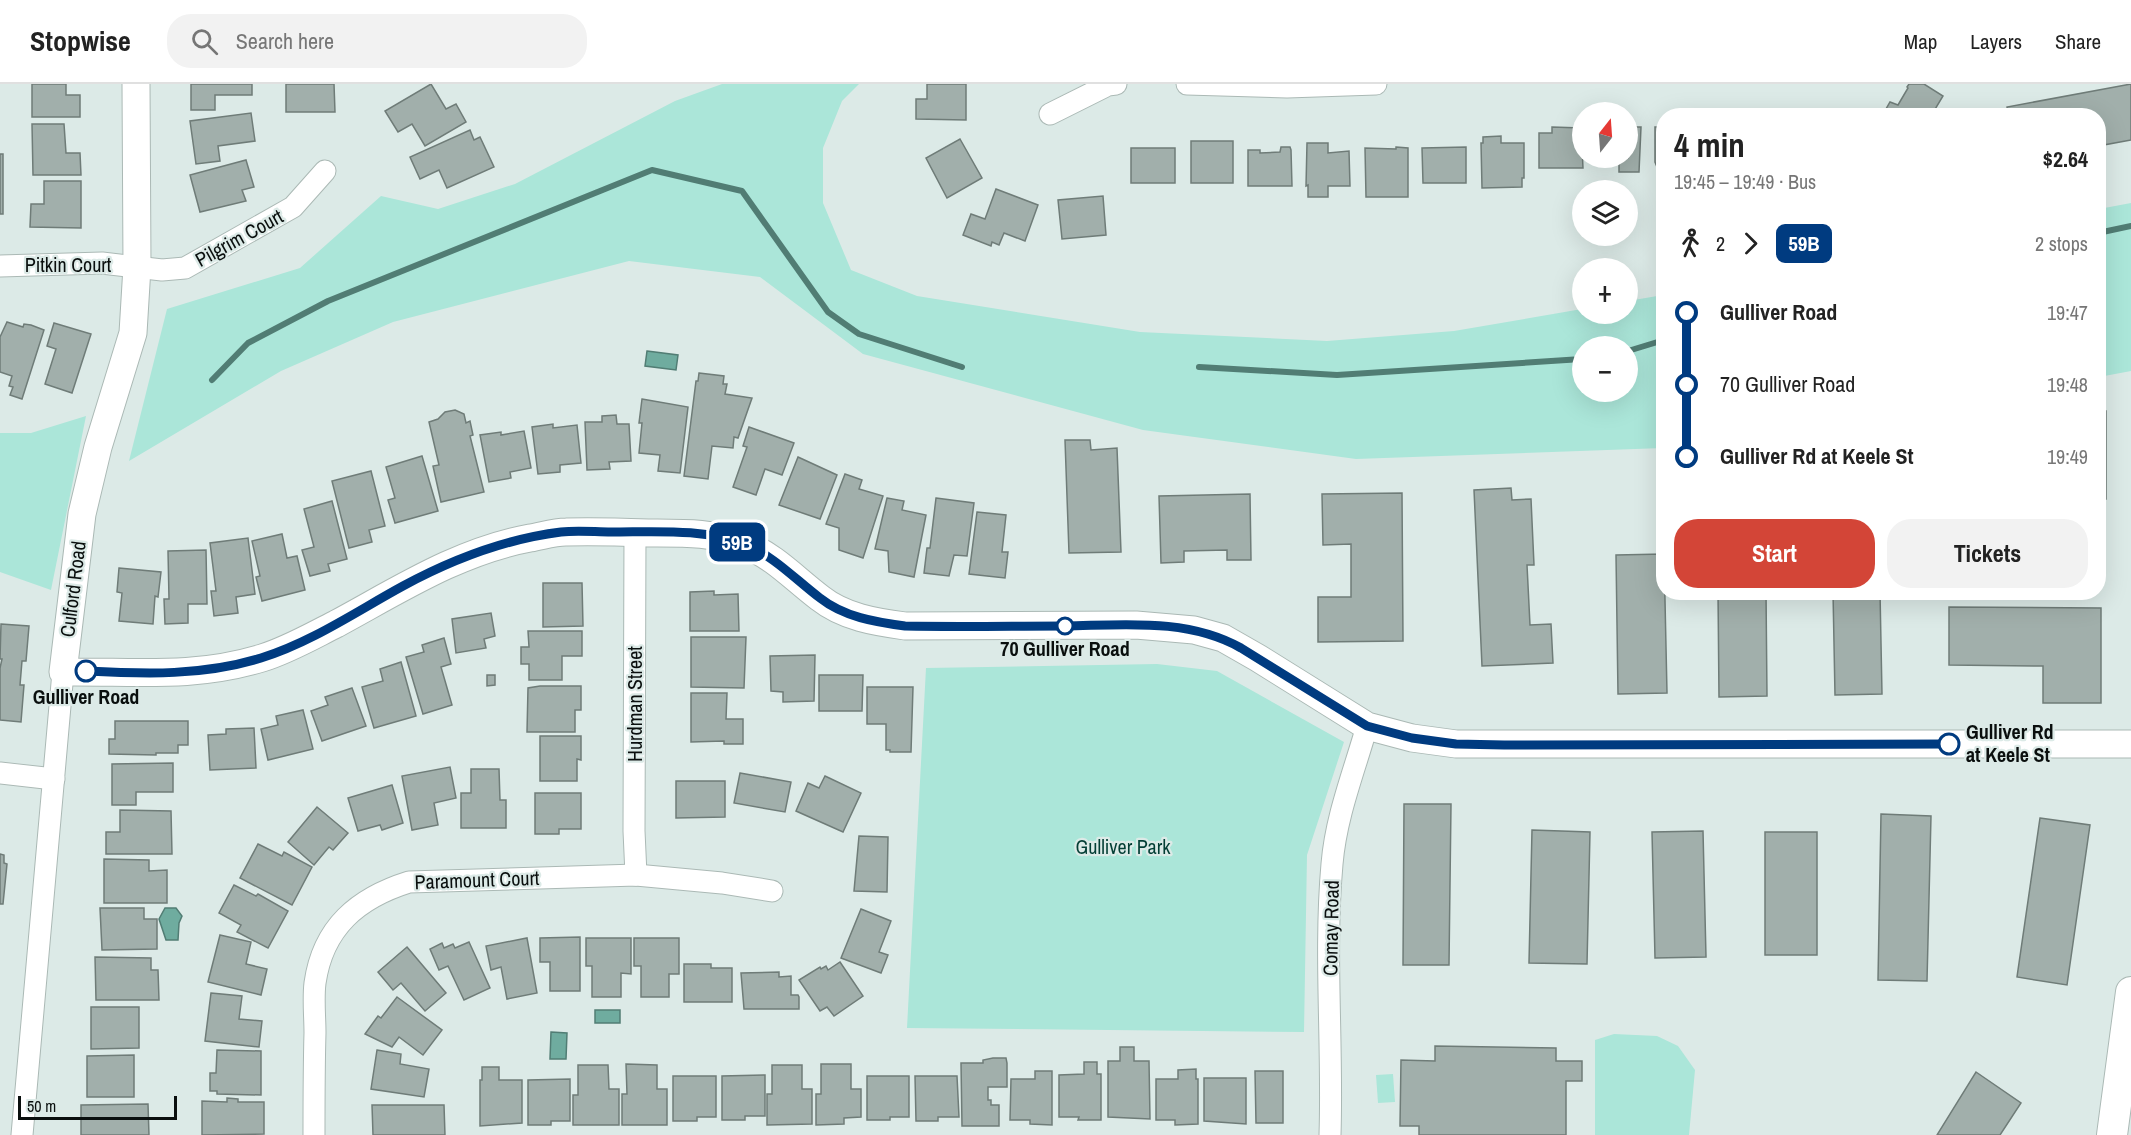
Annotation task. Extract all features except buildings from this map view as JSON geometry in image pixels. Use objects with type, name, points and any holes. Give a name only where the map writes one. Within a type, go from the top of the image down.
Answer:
[{"type":"main road","points":[[2112,1135],[2131,992]]},
{"type":"street","name":"Culford Road","points":[[22,1135],[63,672],[82,514],[98,447],[133,333],[137,267],[136,84]]},
{"type":"street","points":[[1050,114],[1107,85],[1116,84]]},
{"type":"street","points":[[1188,84],[1287,87],[1376,84]]},
{"type":"street","name":"Pilgrim Court","points":[[137,267],[162,270],[185,268],[293,207],[325,171]]},
{"type":"street","name":"Pitkin Court","points":[[0,266],[102,263],[137,267]]},
{"type":"street","points":[[63,672],[149,674],[215,669],[262,658],[289,647],[415,580],[479,551],[517,541],[563,532],[709,534],[748,545],[782,567],[838,610],[872,622],[905,626],[1136,625],[1194,630],[1223,638],[1367,726],[1434,741],[1493,745],[2131,744]]},
{"type":"street","name":"Hurdman Street","points":[[635,532],[634,831],[636,875]]},
{"type":"street","name":"Comay Road","points":[[1330,1135],[1332,864],[1343,801],[1367,726]]},
{"type":"street","points":[[0,773],[54,780]]},
{"type":"street","name":"Paramount Court","points":[[314,1135],[315,984],[321,953],[331,933],[346,918],[385,890],[409,882],[636,875],[722,883],[772,891]]},
{"type":"green space","points":[[722,84],[859,84],[842,101],[823,148],[823,203],[851,270],[917,296],[1140,332],[1327,341],[1454,331],[1572,311],[1572,324],[1638,324],[1638,299],[1656,296],[1656,448],[1356,459],[1143,430],[863,354],[760,277],[629,261],[393,322],[281,371],[129,461],[167,309],[300,268],[381,196],[438,209],[515,184],[675,101]]},
{"type":"green space","points":[[2131,203],[2131,371],[2106,376],[2106,208]]},
{"type":"green space","points":[[86,416],[51,590],[0,572],[0,433],[31,433]]},
{"type":"green space","name":"Gulliver Park","points":[[1157,664],[1217,671],[1344,742],[1307,855],[1304,1032],[907,1028],[926,668]]},
{"type":"green space","points":[[1614,1034],[1657,1036],[1678,1046],[1695,1070],[1689,1135],[1595,1135],[1595,1040]]},
{"type":"green space","points":[[1393,1074],[1395,1102],[1378,1103],[1376,1075]]},
{"type":"shaded area","points":[[647,351],[678,355],[676,370],[645,366]]},
{"type":"shaded area","points":[[165,908],[176,908],[182,916],[179,923],[178,940],[166,940],[159,919]]},
{"type":"shaded area","points":[[595,1010],[620,1010],[620,1023],[595,1023]]},
{"type":"shaded area","points":[[551,1032],[567,1033],[566,1059],[550,1059]]},
{"type":"waterway","points":[[212,380],[248,343],[328,301],[652,170],[742,191],[828,312],[859,334],[962,367]]},
{"type":"waterway","points":[[2106,231],[2131,226]]},
{"type":"waterway","points":[[1638,348],[1656,342]]},
{"type":"waterway","points":[[1199,367],[1337,375],[1572,360]]},
{"type":"bus line","name":"59B","points":[[86,671],[180,673],[215,669],[262,658],[323,631],[445,565],[479,551],[517,541],[563,532],[709,534],[748,545],[782,567],[838,610],[872,622],[939,627],[1162,626],[1194,630],[1223,638],[1367,726],[1412,738],[1456,744],[1504,745],[1949,744]]},
{"type":"place","name":"70 Gulliver Road","points":[[1065,626]]},
{"type":"place","name":"Gulliver Road","points":[[86,671]]},
{"type":"place","name":"Gulliver Rd at Keele St","points":[[1949,744]]}]
